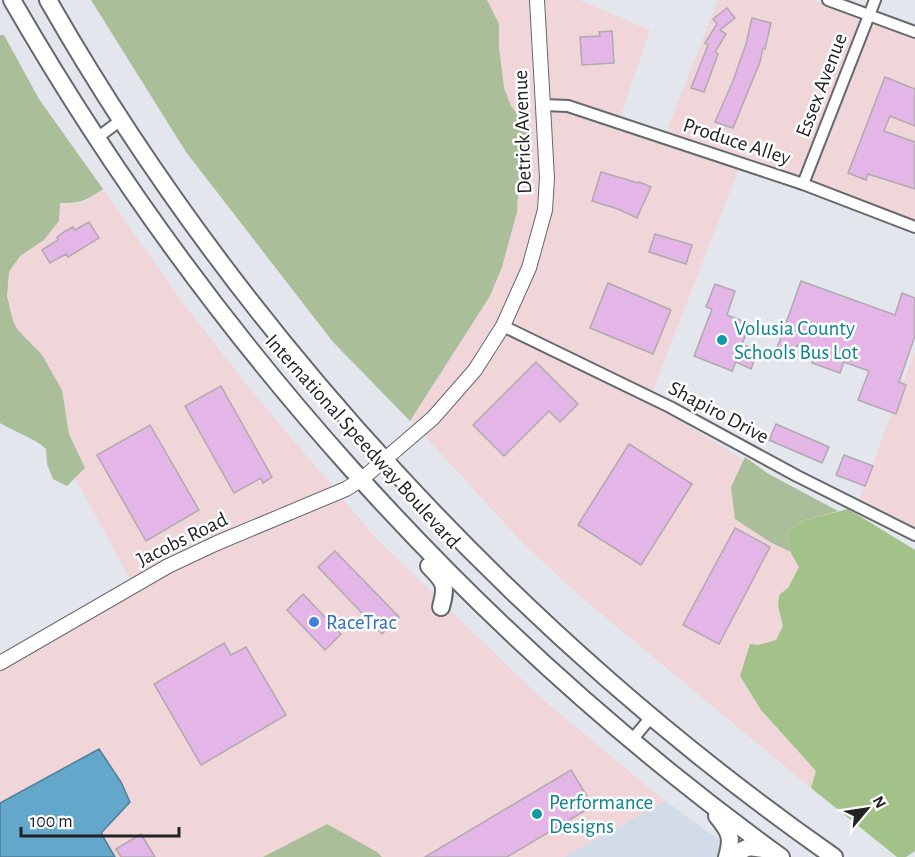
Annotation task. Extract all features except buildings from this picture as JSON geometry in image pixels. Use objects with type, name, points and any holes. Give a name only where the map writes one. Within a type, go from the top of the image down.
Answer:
[{"type":"main road","name":"International Speedway Boulevard","points":[[12,0],[60,81],[137,197],[220,310],[311,423],[482,604],[559,676],[632,740],[776,854]]},
{"type":"main road","name":"International Speedway Boulevard","points":[[48,0],[122,120],[168,188],[245,292],[332,401],[384,460],[515,593],[651,717],[742,790],[834,857]]},
{"type":"main road","points":[[386,505],[398,533],[443,579],[445,588],[441,607],[454,600],[464,599],[482,604]]},
{"type":"main road","points":[[696,792],[729,832],[728,857]]},
{"type":"main road","points":[[728,857],[749,847],[776,854]]},
{"type":"street","name":"Detrick Avenue","points":[[384,460],[433,418],[475,370],[503,326],[529,268],[545,210],[547,178],[537,0]]},
{"type":"street","points":[[828,0],[915,32]]},
{"type":"street","name":"Essex Avenue","points":[[803,184],[875,0]]},
{"type":"street","name":"Produce Alley","points":[[544,105],[568,106],[803,184],[915,227]]},
{"type":"street","points":[[98,138],[122,120]]},
{"type":"street","name":"Shapiro Drive","points":[[503,326],[670,407],[797,476],[915,535]]},
{"type":"street","name":"Jacobs Road","points":[[0,663],[168,566],[346,489],[384,460]]},
{"type":"street","points":[[632,740],[651,717]]},
{"type":"shaded area","points":[[487,0],[531,0],[541,178],[539,210],[523,267],[498,324],[470,367],[429,414],[415,426],[410,421],[490,296],[502,267],[517,212],[519,179],[532,156],[532,133],[511,106],[504,88],[499,24]]},
{"type":"shaded area","points":[[543,0],[579,0],[650,30],[620,118],[571,101],[550,100]]},
{"type":"shaded area","points":[[718,0],[812,0],[862,19],[800,177],[666,132]]},
{"type":"shaded area","points":[[872,23],[915,38],[915,221],[811,180]]},
{"type":"shaded area","points":[[550,111],[566,112],[739,169],[652,392],[511,323],[535,269],[551,211]]},
{"type":"shaded area","points":[[103,189],[186,307],[254,394],[334,488],[131,581],[75,478],[85,468],[69,434],[67,417],[42,355],[18,330],[13,321],[7,296],[9,272],[20,256],[44,240],[59,221],[59,203],[86,201]]},
{"type":"shaded area","points":[[505,333],[661,409],[744,460],[731,487],[770,542],[791,552],[799,567],[788,588],[779,596],[778,606],[783,626],[776,640],[758,645],[761,710],[816,771],[811,788],[582,598],[519,539],[423,434]]},
{"type":"shaded area","points":[[915,351],[915,528],[859,500]]},
{"type":"shaded area","points":[[341,497],[375,537],[437,597],[433,605],[434,612],[438,614],[449,609],[540,697],[665,801],[564,857],[382,857],[327,824],[263,857],[115,857],[102,832],[130,802],[0,803],[0,669],[170,571]]},
{"type":"shaded area","points":[[665,801],[725,844],[721,855],[718,857],[564,857]]},
{"type":"green space","points":[[91,0],[487,0],[499,24],[504,88],[511,106],[532,133],[532,156],[519,179],[517,212],[502,267],[490,296],[410,421],[333,342],[186,152]]},
{"type":"green space","points":[[0,35],[4,35],[39,99],[103,189],[83,200],[60,203],[59,221],[44,240],[20,256],[9,272],[7,296],[13,321],[18,330],[42,355],[62,390],[69,434],[85,468],[67,486],[53,479],[47,464],[46,449],[36,441],[0,423]]},
{"type":"green space","points":[[745,457],[767,473],[838,511],[805,520],[787,532],[791,552],[770,542],[735,519],[731,487]]},
{"type":"green space","points":[[848,509],[915,550],[915,851],[906,857],[897,857],[811,788],[816,771],[761,710],[740,676],[750,644],[758,645],[776,640],[783,626],[778,606],[779,595],[788,588],[799,567],[791,553],[787,532],[805,520]]},
{"type":"green space","points":[[327,824],[382,857],[263,857]]},
{"type":"water","points":[[99,749],[121,782],[130,802],[102,832],[115,857],[0,857],[0,803]]},
{"type":"place","name":"Volusia County Schools Bus Lot","points":[[722,340]]},
{"type":"place","name":"RaceTrac","points":[[314,622]]},
{"type":"place","name":"Performance Designs","points":[[537,814]]}]
